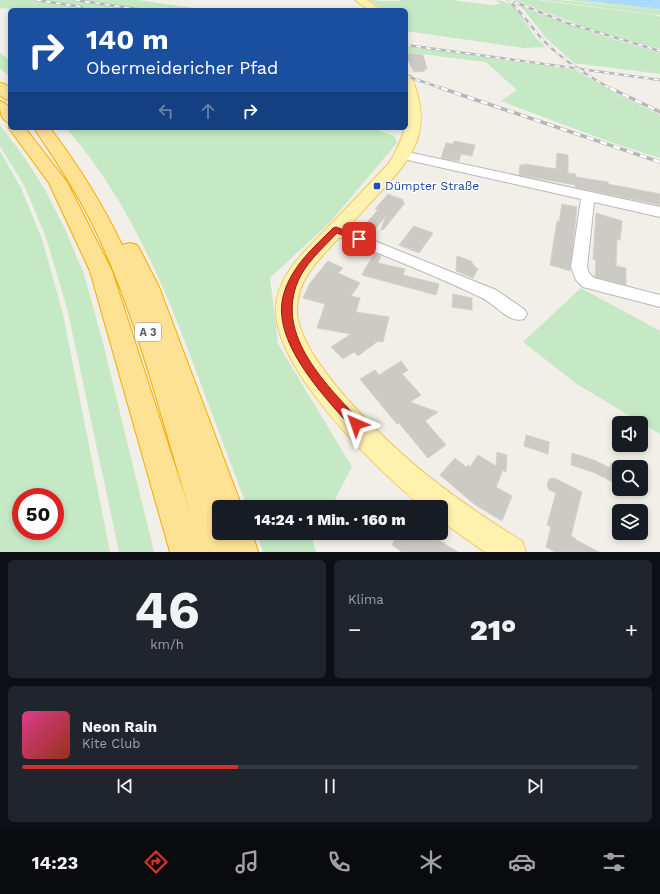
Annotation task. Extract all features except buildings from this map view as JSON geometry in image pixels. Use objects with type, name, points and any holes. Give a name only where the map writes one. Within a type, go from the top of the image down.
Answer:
[{"type":"highway","points":[[0,77],[8,84]]},
{"type":"highway","points":[[0,87],[8,94]]},
{"type":"highway","points":[[0,106],[8,116]]},
{"type":"highway","name":"A 3","points":[[19,130],[58,182],[101,271],[186,552]]},
{"type":"highway","name":"A 3","points":[[44,130],[59,149],[99,214],[145,322],[218,552]]},
{"type":"highway","name":"A 3","points":[[56,130],[68,145],[111,210],[148,287],[224,500]]},
{"type":"highway","points":[[238,540],[242,552]]},
{"type":"main road","points":[[360,0],[373,8]]},
{"type":"main road","points":[[408,84],[414,104],[415,120],[412,136],[396,166],[313,254],[298,272],[288,293],[286,310],[289,328],[296,347],[306,364],[329,394],[388,458],[429,493],[511,552]]},
{"type":"street","points":[[402,155],[653,211],[660,222]]},
{"type":"street","points":[[588,196],[579,266],[582,276],[589,283],[660,301]]},
{"type":"street","points":[[336,230],[490,294],[518,314]]},
{"type":"green space","points":[[0,0],[138,0],[193,8],[8,9],[0,8]]},
{"type":"green space","points":[[370,0],[452,0],[490,5],[501,4],[495,0],[502,1],[508,3],[518,12],[533,34],[546,47],[524,48],[408,31],[408,8],[380,8]]},
{"type":"green space","points":[[515,0],[537,0],[655,15],[660,17],[660,49],[590,29]]},
{"type":"green space","points":[[543,0],[560,0],[660,11],[660,15]]},
{"type":"green space","points":[[567,0],[582,0],[660,9],[660,11]]},
{"type":"green space","points":[[518,5],[570,25],[660,53],[660,74],[574,63],[546,38],[525,11]]},
{"type":"green space","points":[[408,46],[575,70],[619,95],[660,115],[660,158],[613,143],[501,101],[517,90],[486,62],[408,52]]},
{"type":"green space","points":[[0,53],[8,59],[8,75],[0,69]]},
{"type":"green space","points":[[0,125],[24,157],[44,188],[64,227],[84,274],[102,339],[154,552],[119,552],[68,312],[46,237],[24,185],[0,146]]},
{"type":"green space","points":[[68,130],[377,130],[394,136],[397,143],[331,221],[270,278],[278,344],[352,467],[335,500],[244,500],[186,345],[159,279],[127,215],[109,185]]},
{"type":"green space","points":[[0,151],[20,186],[42,239],[63,314],[110,552],[0,552]]},
{"type":"green space","points":[[581,288],[660,331],[660,434],[648,427],[648,416],[630,416],[577,384],[523,342]]},
{"type":"green space","points":[[259,540],[314,540],[316,552],[263,552]]},
{"type":"water","points":[[582,0],[660,0],[660,9]]},
{"type":"railway","points":[[36,0],[82,7]]},
{"type":"railway","points":[[75,0],[130,8]]},
{"type":"railway","points":[[508,0],[518,9],[550,47],[578,69]]},
{"type":"railway","points":[[515,2],[567,23],[660,51]]},
{"type":"railway","points":[[408,45],[578,69]]},
{"type":"railway","points":[[578,69],[660,80]]},
{"type":"railway","points":[[578,69],[611,89]]},
{"type":"railway","points":[[408,77],[444,89]]},
{"type":"railway","points":[[441,88],[660,162]]},
{"type":"railway","points":[[610,88],[660,112]]},
{"type":"place","name":"Dümpter Straße","points":[[377,186]]},
{"type":"route","points":[[356,424],[329,394],[306,364],[296,347],[289,328],[286,310],[288,293],[298,272],[336,230],[359,239]]}]
